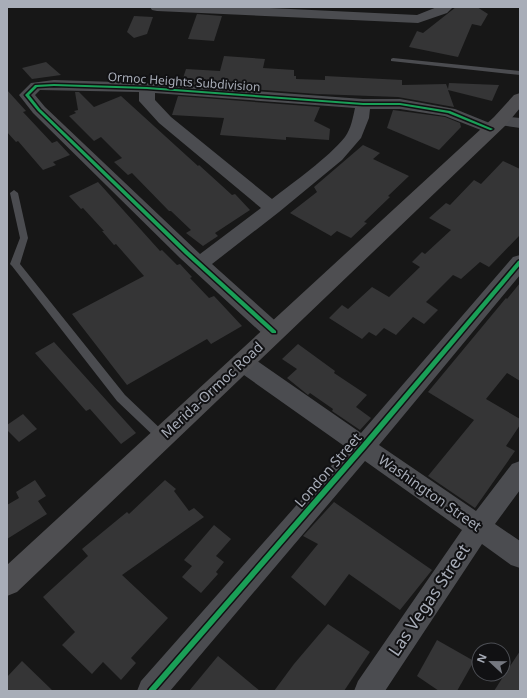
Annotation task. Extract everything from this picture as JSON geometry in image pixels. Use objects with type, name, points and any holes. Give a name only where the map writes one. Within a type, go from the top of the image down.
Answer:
[{"type":"highway","name":"Merida-Ormoc Road","points":[[7,582],[274,332],[503,124],[520,98]]},
{"type":"street","points":[[156,7],[418,19],[446,7]]},
{"type":"street","name":"Ormoc Heights Subdivision","points":[[274,332],[199,264],[39,110],[26,94],[36,86],[54,85],[147,88],[363,104],[400,104],[449,112],[503,124]]},
{"type":"street","name":"Ormoc Heights Subdivision","points":[[147,88],[147,101],[165,120],[273,208]]},
{"type":"street","points":[[199,264],[273,208],[336,156],[353,138],[361,118],[363,104]]},
{"type":"street","name":"London Street","points":[[151,691],[364,446],[520,262]]},
{"type":"street","name":"Washington Street","points":[[242,362],[520,556]]},
{"type":"street","name":"Las Vegas Street","points":[[368,691],[479,527],[520,471]]},
{"type":"lane","points":[[393,60],[477,67],[520,73]]},
{"type":"lane","points":[[14,192],[24,238],[16,264],[121,398],[162,437]]},
{"type":"building","points":[[456,7],[477,7],[488,14],[481,26],[472,24],[458,57],[409,47],[417,31],[423,33]]},
{"type":"building","points":[[197,14],[222,16],[214,41],[188,39]]},
{"type":"building","points":[[134,16],[153,17],[147,34],[134,38],[127,32]]},
{"type":"building","points":[[224,56],[265,59],[263,68],[294,70],[294,76],[296,76],[296,79],[325,80],[325,76],[402,80],[402,85],[446,84],[448,89],[449,83],[499,85],[492,101],[448,90],[454,107],[398,97],[317,94],[181,84],[186,69],[220,71]]},
{"type":"building","points":[[46,62],[61,75],[32,79],[22,68]]},
{"type":"building","points":[[7,90],[26,111],[23,112],[52,143],[57,141],[70,155],[53,162],[56,165],[43,170],[18,141],[16,142],[7,132]]},
{"type":"building","points":[[75,92],[79,92],[94,107],[121,96],[198,166],[199,165],[232,195],[235,194],[250,210],[215,233],[218,236],[203,246],[186,233],[191,230],[171,211],[169,211],[132,173],[128,175],[114,162],[122,158],[101,137],[94,141],[69,116],[76,113],[74,111],[78,110]]},
{"type":"building","points":[[178,96],[320,107],[314,121],[330,129],[329,140],[286,137],[286,140],[220,135],[224,118],[172,115]]},
{"type":"building","points":[[393,110],[445,117],[460,123],[461,127],[439,150],[387,128]]},
{"type":"building","points":[[363,145],[380,153],[373,159],[409,176],[388,196],[390,197],[364,222],[367,223],[351,238],[337,231],[331,236],[290,213],[317,192],[314,187]]},
{"type":"building","points":[[503,161],[520,169],[520,235],[489,267],[480,262],[461,279],[453,275],[426,302],[438,310],[424,324],[413,317],[396,335],[384,328],[376,336],[369,332],[362,339],[329,318],[342,305],[348,309],[372,287],[389,297],[420,267],[412,262],[422,252],[425,254],[451,230],[429,218],[446,203],[450,205],[474,180],[481,184]]},
{"type":"building","points":[[98,182],[160,251],[162,250],[177,265],[180,264],[192,277],[190,278],[209,298],[214,296],[242,326],[211,344],[207,339],[127,385],[72,314],[144,276],[116,244],[114,245],[102,231],[104,231],[83,208],[81,209],[69,196]]},
{"type":"building","points":[[520,283],[520,381],[507,373],[486,399],[520,419],[520,425],[506,446],[515,451],[475,508],[428,476],[474,420],[428,392]]},
{"type":"building","points":[[54,342],[136,433],[121,444],[90,409],[86,411],[35,353]]},
{"type":"building","points":[[298,344],[335,371],[334,373],[367,395],[356,407],[371,418],[360,430],[332,411],[333,409],[310,393],[308,395],[287,378],[297,369],[282,359]]},
{"type":"building","points":[[23,414],[37,429],[19,442],[7,430],[7,425]]},
{"type":"building","points":[[35,480],[46,496],[38,501],[47,514],[7,539],[7,505],[19,498],[16,492]]},
{"type":"building","points":[[165,480],[176,489],[174,491],[189,511],[194,508],[204,517],[122,575],[168,618],[131,658],[136,663],[121,680],[103,662],[92,674],[62,645],[75,632],[43,597],[88,556],[82,549],[127,512],[129,514]]},
{"type":"building","points":[[334,502],[432,570],[400,610],[349,574],[325,606],[291,577],[318,544],[303,536]]},
{"type":"building","points":[[214,525],[231,539],[216,556],[224,562],[216,572],[218,574],[201,593],[182,577],[192,566],[184,560]]},
{"type":"building","points":[[328,624],[370,652],[344,691],[274,691],[294,664]]},
{"type":"building","points":[[437,640],[471,659],[471,666],[457,691],[439,691],[417,676]]},
{"type":"building","points":[[520,651],[520,691],[494,691],[500,682],[511,682],[511,665]]},
{"type":"building","points":[[218,656],[260,691],[189,691]]},
{"type":"building","points":[[22,661],[53,691],[7,691],[7,677]]},
{"type":"cycle path","points":[[274,332],[187,253],[39,110],[27,95],[36,86],[54,85],[147,88],[363,104],[400,104],[449,112],[491,129]]},
{"type":"cycle path","points":[[151,691],[364,446],[520,262]]}]
